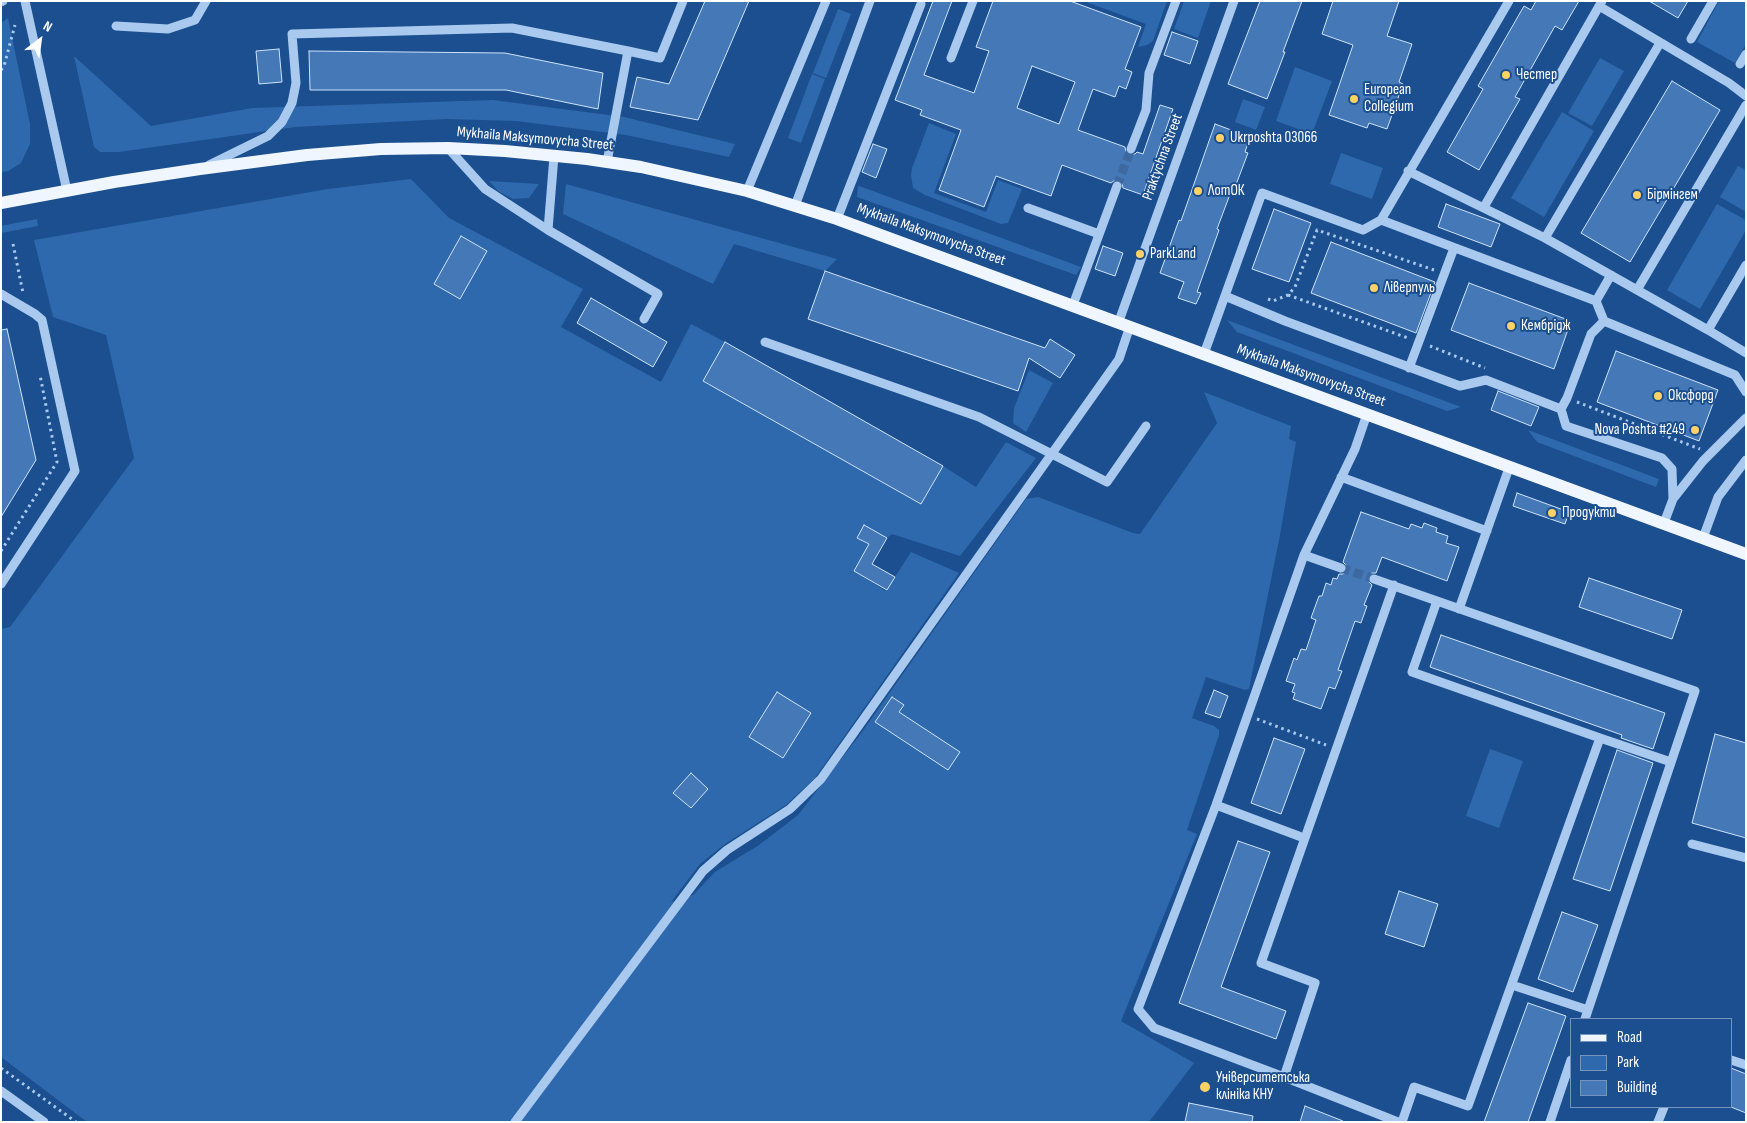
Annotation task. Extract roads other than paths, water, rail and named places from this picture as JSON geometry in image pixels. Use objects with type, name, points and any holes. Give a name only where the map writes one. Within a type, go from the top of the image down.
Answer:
[{"type":"main road","name":"Mykhaila Maksymovycha Street","points":[[1,203],[67,190],[200,169],[307,155],[381,149],[448,148],[554,156],[641,167],[747,191],[838,219],[1746,554]]},
{"type":"street","points":[[25,1],[67,190]]},
{"type":"street","points":[[116,26],[168,29],[196,20],[206,1]]},
{"type":"street","points":[[200,169],[268,136],[282,122],[292,103],[296,83],[292,34],[512,28],[660,58],[683,1]]},
{"type":"street","points":[[747,191],[826,1]]},
{"type":"street","points":[[796,206],[870,1]]},
{"type":"street","points":[[951,58],[973,1]]},
{"type":"street","points":[[1131,150],[1146,110],[1149,73],[1176,1]]},
{"type":"street","name":"Praktychna Street","points":[[515,1122],[703,871],[727,850],[790,809],[821,778],[1119,359],[1125,324],[1234,1]]},
{"type":"street","points":[[1204,354],[1262,193],[1363,230],[1381,220],[1509,1]]},
{"type":"street","points":[[1691,39],[1713,1]]},
{"type":"street","points":[[838,219],[920,4]]},
{"type":"street","points":[[1484,207],[1600,4],[1660,43],[1729,83],[1746,96]]},
{"type":"street","points":[[1545,238],[1660,43]]},
{"type":"street","points":[[607,162],[628,51]]},
{"type":"street","points":[[1740,64],[1746,54]]},
{"type":"street","points":[[1637,290],[1746,105]]},
{"type":"street","points":[[448,148],[484,189],[548,230],[658,294],[644,319]]},
{"type":"street","points":[[548,230],[554,156]]},
{"type":"street","points":[[1408,171],[1545,238],[1746,353]]},
{"type":"street","points":[[1073,305],[1117,186]]},
{"type":"street","points":[[1028,208],[1099,234]]},
{"type":"street","points":[[1381,220],[1596,301],[1604,321],[1735,375],[1746,392]]},
{"type":"street","points":[[1409,368],[1454,248]]},
{"type":"street","points":[[1708,330],[1746,265]]},
{"type":"street","points":[[1596,301],[1611,275]]},
{"type":"street","points":[[1,294],[42,320],[74,471],[1,584]]},
{"type":"street","points":[[1225,296],[1285,321],[1460,386],[1486,380],[1561,409]]},
{"type":"street","points":[[1604,321],[1591,334],[1561,409],[1566,426],[1662,458],[1672,469],[1673,498]]},
{"type":"street","points":[[765,342],[979,418],[1107,482],[1146,426]]},
{"type":"street","points":[[1367,414],[1354,449],[1304,555],[1216,805],[1138,1009],[1154,1028],[1284,1076],[1400,1122],[1414,1087],[1468,1106],[1600,738]]},
{"type":"street","points":[[1664,523],[1673,498],[1703,461],[1746,418]]},
{"type":"street","points":[[1703,538],[1718,497],[1746,460]]},
{"type":"street","points":[[1459,609],[1509,468]]},
{"type":"street","points":[[1341,477],[1486,532]]},
{"type":"street","points":[[1304,555],[1342,568]]},
{"type":"street","points":[[1374,579],[1695,692],[1586,1015],[1512,985]]},
{"type":"street","points":[[1284,1076],[1315,984],[1261,963],[1394,586]]},
{"type":"street","points":[[1437,601],[1412,672],[1671,762]]},
{"type":"street","points":[[1216,805],[1304,838]]},
{"type":"street","points":[[1692,844],[1746,858]]},
{"type":"street","points":[[1732,1060],[1746,1065]]},
{"type":"street","points":[[1550,1122],[1570,1063]]},
{"type":"street","points":[[1,1091],[44,1122]]},
{"type":"street","points":[[1658,1122],[1664,1108]]},
{"type":"tunnel","points":[[1117,186],[1131,149]]},
{"type":"tunnel","points":[[1341,568],[1374,579]]},
{"type":"place","name":"Честер","points":[[1506,75]]},
{"type":"place","name":"European Collegium","points":[[1354,99]]},
{"type":"place","name":"Ukrposhta 03066","points":[[1220,138]]},
{"type":"place","name":"ЛотОК","points":[[1198,191]]},
{"type":"place","name":"Бірмінгем","points":[[1637,195]]},
{"type":"place","name":"ParkLand","points":[[1140,254]]},
{"type":"place","name":"Ліверпуль","points":[[1374,288]]},
{"type":"place","name":"Кембрідж","points":[[1511,326]]},
{"type":"place","name":"Оксфорд","points":[[1658,396]]},
{"type":"place","name":"Nova Poshta #249","points":[[1695,430]]},
{"type":"place","name":"Продукти","points":[[1552,513]]},
{"type":"place","name":"Університетська клініка КНУ","points":[[1205,1087]]}]
